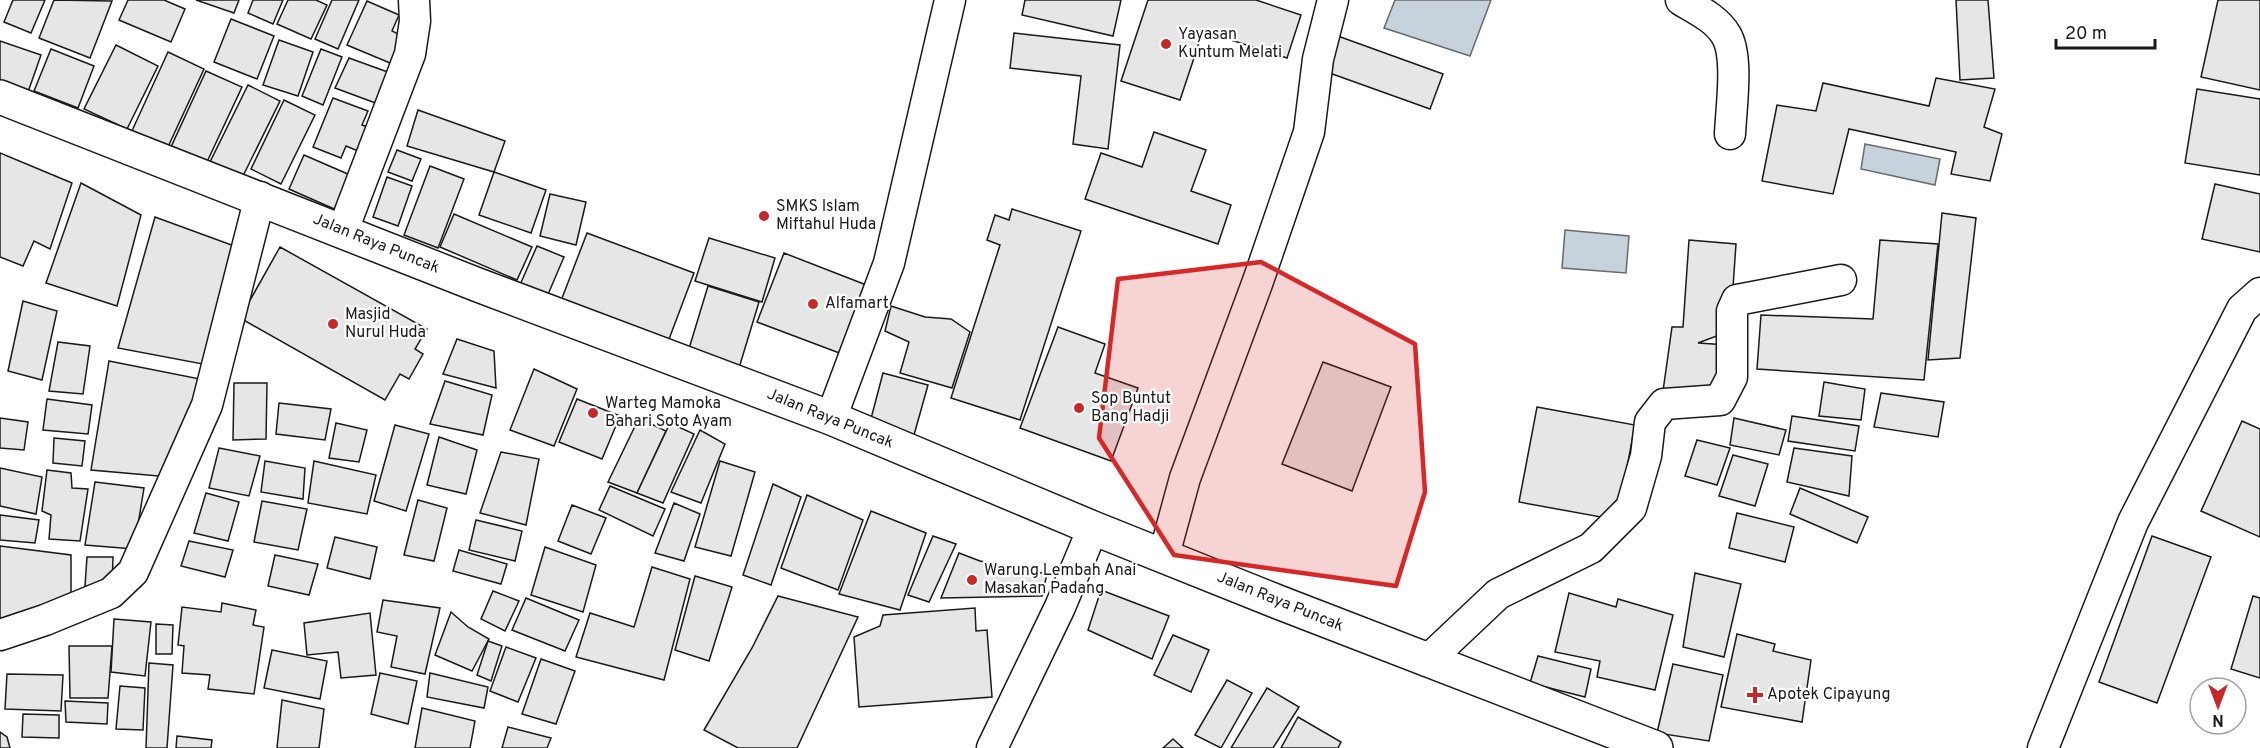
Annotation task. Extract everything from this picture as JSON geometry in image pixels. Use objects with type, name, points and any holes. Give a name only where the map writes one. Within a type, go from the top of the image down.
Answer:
[{"type":"highway","name":"Jalan Raya Puncak","points":[[0,97],[260,197],[478,285],[831,418],[1093,528],[1427,661],[1656,748]]},
{"type":"street","points":[[343,230],[410,54],[415,21],[414,0]]},
{"type":"street","points":[[831,418],[889,263],[950,0]]},
{"type":"street","points":[[1164,555],[1185,478],[1258,281],[1309,132],[1318,59],[1333,0]]},
{"type":"street","points":[[1681,0],[1709,18],[1726,35],[1733,63],[1730,134]]},
{"type":"street","points":[[0,634],[45,620],[111,593],[133,572],[207,405],[260,197]]},
{"type":"street","points":[[1427,661],[1498,594],[1592,548],[1631,508],[1646,456],[1650,422],[1664,404],[1720,400],[1732,377],[1732,311],[1737,300],[1841,280]]},
{"type":"street","points":[[2043,748],[2133,522],[2242,309],[2260,293]]},
{"type":"street","points":[[992,748],[1060,607],[1093,528]]},
{"type":"highlighted area","points":[[1261,262],[1415,344],[1425,492],[1396,586],[1174,555],[1099,438],[1118,279]]},
{"type":"shaded area","points":[[1395,0],[1491,0],[1470,56],[1384,28]]},
{"type":"shaded area","points":[[1865,144],[1940,159],[1935,185],[1861,169]]},
{"type":"shaded area","points":[[1565,230],[1629,236],[1626,273],[1562,268]]},
{"type":"building","points":[[13,0],[45,0],[31,33],[4,22]]},
{"type":"building","points":[[54,0],[112,1],[90,58],[39,38]]},
{"type":"building","points":[[128,0],[164,0],[185,9],[171,42],[119,20]]},
{"type":"building","points":[[196,0],[239,0],[234,13]]},
{"type":"building","points":[[253,0],[283,0],[273,24],[248,13]]},
{"type":"building","points":[[288,0],[316,0],[327,5],[311,39],[277,24]]},
{"type":"building","points":[[332,0],[359,0],[338,49],[315,39]]},
{"type":"building","points":[[1025,0],[1121,0],[1113,36],[1022,15]]},
{"type":"building","name":"Yayasan Kuntum Melati","points":[[1148,0],[1256,0],[1301,15],[1287,58],[1203,31],[1180,100],[1121,81]]},
{"type":"building","points":[[1956,0],[1988,0],[1994,78],[1960,80]]},
{"type":"building","points":[[2218,0],[2260,0],[2260,90],[2201,77]]},
{"type":"building","points":[[367,1],[399,15],[392,31],[402,36],[390,63],[347,45]]},
{"type":"building","points":[[231,19],[274,36],[257,79],[214,62]]},
{"type":"building","points":[[1014,33],[1120,45],[1108,149],[1073,144],[1081,76],[1010,68]]},
{"type":"building","points":[[1335,35],[1443,74],[1430,109],[1324,71]]},
{"type":"building","points":[[279,40],[313,52],[298,96],[263,85]]},
{"type":"building","points":[[0,41],[41,55],[28,92],[0,82]]},
{"type":"building","points":[[116,45],[158,66],[127,129],[84,109]]},
{"type":"building","points":[[51,49],[94,66],[78,108],[34,91]]},
{"type":"building","points":[[321,49],[342,57],[323,105],[302,96]]},
{"type":"building","points":[[168,52],[204,69],[167,149],[131,133]]},
{"type":"building","points":[[349,58],[396,75],[381,105],[335,88]]},
{"type":"building","points":[[206,71],[242,87],[206,164],[171,147]]},
{"type":"building","points":[[1936,78],[1995,89],[1984,127],[2002,134],[1990,181],[1951,174],[1956,152],[1849,129],[1833,194],[1762,181],[1777,105],[1816,111],[1823,83],[1929,106]]},
{"type":"building","points":[[248,85],[280,101],[242,178],[210,162]]},
{"type":"building","points":[[2197,89],[2260,99],[2260,175],[2185,163]]},
{"type":"building","points":[[333,98],[368,111],[362,125],[373,129],[363,153],[346,146],[341,158],[313,147]]},
{"type":"building","points":[[284,100],[315,115],[281,184],[251,169]]},
{"type":"building","points":[[418,110],[505,141],[494,172],[407,146]]},
{"type":"building","points":[[1154,132],[1206,150],[1191,191],[1231,205],[1218,244],[1085,199],[1101,153],[1142,167]]},
{"type":"building","points":[[397,150],[421,159],[412,181],[388,172]]},
{"type":"building","points":[[0,153],[72,183],[50,249],[34,241],[23,266],[0,257]]},
{"type":"building","points":[[304,155],[357,178],[341,212],[289,189]]},
{"type":"building","points":[[430,166],[464,179],[438,248],[404,235]]},
{"type":"building","points":[[494,172],[546,190],[531,233],[479,215]]},
{"type":"building","points":[[387,177],[412,186],[398,226],[373,217]]},
{"type":"building","points":[[81,183],[141,215],[117,306],[46,283]]},
{"type":"building","points":[[2215,184],[2260,194],[2260,252],[2202,239]]},
{"type":"building","points":[[550,194],[586,202],[576,245],[540,236]]},
{"type":"building","points":[[1012,209],[1081,231],[1020,420],[951,398],[1000,245],[987,240],[995,215],[1009,220]]},
{"type":"building","points":[[1942,213],[1976,218],[1960,358],[1928,360]]},
{"type":"building","points":[[454,214],[532,247],[517,280],[440,247]]},
{"type":"building","points":[[155,217],[237,247],[213,366],[118,348]]},
{"type":"building","points":[[587,233],[694,273],[666,347],[559,306]]},
{"type":"building","points":[[709,238],[775,258],[762,302],[695,281]]},
{"type":"building","points":[[1689,240],[1736,244],[1730,331],[1698,343],[1728,345],[1725,396],[1663,391],[1672,327],[1683,327]]},
{"type":"building","points":[[1880,240],[1938,244],[1924,380],[1757,369],[1761,315],[1873,319]]},
{"type":"building","points":[[537,246],[564,257],[546,299],[519,287]]},
{"type":"building","name":"Masjid Nurul Huda","points":[[280,247],[427,329],[415,349],[423,354],[409,379],[400,374],[385,400],[240,318]]},
{"type":"building","name":"Alfamart","points":[[784,253],[869,286],[842,354],[757,322]]},
{"type":"building","points":[[708,286],[759,302],[739,368],[688,352]]},
{"type":"building","points":[[23,301],[57,311],[42,380],[8,371]]},
{"type":"building","points":[[891,306],[925,317],[951,319],[970,332],[952,388],[900,373],[909,342],[885,331]]},
{"type":"building","name":"Sop Buntut Bang Hadji","points":[[1058,327],[1105,344],[1095,373],[1138,388],[1111,461],[1020,428]]},
{"type":"building","points":[[457,339],[494,351],[496,388],[443,374]]},
{"type":"building","points":[[58,342],[90,346],[83,394],[49,391]]},
{"type":"building","points":[[109,361],[200,379],[170,477],[91,470]]},
{"type":"building","points":[[1323,362],[1391,387],[1352,491],[1282,464]]},
{"type":"building","points":[[534,369],[577,389],[554,446],[510,430]]},
{"type":"building","points":[[883,373],[928,385],[912,442],[868,430]]},
{"type":"building","points":[[445,381],[492,395],[483,435],[430,424]]},
{"type":"building","points":[[1824,382],[1865,389],[1861,420],[1819,416]]},
{"type":"building","points":[[234,383],[267,383],[266,439],[233,440]]},
{"type":"building","points":[[1881,393],[1944,402],[1938,437],[1874,427]]},
{"type":"building","points":[[47,399],[92,405],[88,434],[43,430]]},
{"type":"building","points":[[577,399],[620,416],[602,459],[559,442]]},
{"type":"building","points":[[279,403],[331,409],[325,440],[276,434]]},
{"type":"building","points":[[1537,407],[1635,425],[1617,520],[1519,502]]},
{"type":"building","points":[[1792,416],[1859,426],[1855,451],[1788,441]]},
{"type":"building","points":[[0,418],[28,422],[24,450],[0,448]]},
{"type":"building","points":[[639,418],[666,431],[637,493],[608,482]]},
{"type":"building","points":[[1734,418],[1786,430],[1779,455],[1730,445]]},
{"type":"building","points":[[2242,421],[2260,429],[2260,537],[2201,511]]},
{"type":"building","points":[[336,423],[367,430],[359,462],[329,458]]},
{"type":"building","points":[[670,423],[694,434],[663,503],[637,493]]},
{"type":"building","points":[[395,425],[429,434],[406,511],[374,501]]},
{"type":"building","points":[[700,430],[725,444],[701,503],[671,492]]},
{"type":"building","points":[[439,437],[477,450],[466,494],[427,485]]},
{"type":"building","points":[[54,438],[85,441],[82,466],[53,463]]},
{"type":"building","points":[[1697,440],[1730,448],[1717,485],[1685,476]]},
{"type":"building","points":[[219,448],[260,456],[249,496],[209,488]]},
{"type":"building","points":[[1794,448],[1852,456],[1849,496],[1787,482]]},
{"type":"building","points":[[501,452],[539,459],[526,525],[480,513]]},
{"type":"building","points":[[1733,455],[1768,464],[1755,506],[1719,496]]},
{"type":"building","points":[[265,461],[305,468],[303,499],[261,492]]},
{"type":"building","points":[[314,461],[376,475],[367,514],[308,503]]},
{"type":"building","points":[[720,461],[755,472],[731,556],[695,547]]},
{"type":"building","points":[[0,468],[42,477],[36,514],[0,506]]},
{"type":"building","points":[[47,470],[71,473],[72,488],[88,489],[80,541],[49,539],[51,515],[42,511]]},
{"type":"building","points":[[95,482],[144,488],[134,549],[85,545]]},
{"type":"building","points":[[773,484],[801,497],[771,585],[743,575]]},
{"type":"building","points":[[610,486],[665,509],[653,536],[599,510]]},
{"type":"building","points":[[1800,488],[1868,517],[1857,543],[1790,514]]},
{"type":"building","points":[[206,493],[239,502],[228,541],[194,533]]},
{"type":"building","points":[[807,495],[863,520],[838,590],[781,568]]},
{"type":"building","points":[[418,500],[447,508],[434,561],[404,555]]},
{"type":"building","points":[[262,501],[307,509],[298,550],[254,542]]},
{"type":"building","points":[[674,503],[700,514],[684,561],[655,553]]},
{"type":"building","points":[[572,505],[606,518],[591,554],[558,541]]},
{"type":"building","points":[[871,511],[926,533],[900,610],[839,594]]},
{"type":"building","points":[[1737,513],[1794,527],[1785,562],[1729,548]]},
{"type":"building","points":[[0,515],[39,520],[35,543],[0,540]]},
{"type":"building","points":[[476,520],[522,531],[515,561],[469,550]]},
{"type":"building","points":[[933,536],[956,544],[929,602],[908,595]]},
{"type":"building","points":[[2152,536],[2211,557],[2157,703],[2099,682]]},
{"type":"building","points":[[335,537],[377,547],[370,579],[327,568]]},
{"type":"building","points":[[189,541],[233,550],[225,577],[181,566]]},
{"type":"building","points":[[0,546],[71,555],[71,601],[0,623]]},
{"type":"building","points":[[545,547],[596,565],[583,612],[531,595]]},
{"type":"building","points":[[459,550],[507,564],[501,584],[453,571]]},
{"type":"building","points":[[959,553],[980,561],[1047,574],[1042,596],[941,598]]},
{"type":"building","points":[[275,555],[318,564],[309,595],[268,586]]},
{"type":"building","points":[[87,557],[113,557],[112,588],[85,586]]},
{"type":"building","points":[[652,567],[690,579],[664,680],[576,657],[590,613],[634,627]]},
{"type":"building","points":[[1695,573],[1741,584],[1724,657],[1683,647]]},
{"type":"building","points":[[695,576],[732,587],[709,661],[675,650]]},
{"type":"building","points":[[1101,590],[1169,616],[1152,659],[1088,630]]},
{"type":"building","points":[[493,591],[519,601],[505,631],[481,619]]},
{"type":"building","points":[[1569,593],[1616,607],[1618,599],[1673,615],[1655,690],[1597,677],[1600,661],[1555,652]]},
{"type":"building","points":[[778,596],[858,617],[797,748],[738,748],[704,730],[752,648]]},
{"type":"building","points":[[2253,596],[2260,598],[2260,678],[2231,669]]},
{"type":"building","points":[[526,598],[579,620],[565,651],[512,630]]},
{"type":"building","points":[[383,600],[440,608],[425,674],[391,667],[397,636],[377,632]]},
{"type":"building","points":[[222,603],[256,610],[253,625],[264,627],[254,694],[208,689],[210,675],[182,673],[184,646],[178,645],[182,607],[221,612]]},
{"type":"building","points":[[975,608],[976,631],[987,630],[992,697],[859,707],[854,637],[880,626],[883,615]]},
{"type":"building","points":[[451,612],[468,627],[489,639],[472,671],[435,655]]},
{"type":"building","points":[[370,613],[376,675],[341,678],[338,652],[307,655],[304,623]]},
{"type":"building","points":[[114,619],[151,622],[145,676],[111,672]]},
{"type":"building","points":[[156,624],[173,625],[172,654],[156,654]]},
{"type":"building","points":[[1737,634],[1775,644],[1773,651],[1811,660],[1802,722],[1721,707]]},
{"type":"building","points":[[1173,635],[1209,650],[1191,692],[1154,675]]},
{"type":"building","points":[[488,641],[502,646],[491,681],[477,675]]},
{"type":"building","points":[[69,646],[112,646],[108,698],[70,698]]},
{"type":"building","points":[[506,647],[536,658],[518,702],[490,691]]},
{"type":"building","points":[[272,650],[327,661],[320,699],[264,688]]},
{"type":"building","points":[[1538,656],[1591,669],[1585,697],[1530,683]]},
{"type":"building","points":[[541,659],[575,671],[556,724],[522,714]]},
{"type":"building","points":[[149,663],[173,665],[167,748],[146,748]]},
{"type":"building","points":[[1673,664],[1723,675],[1709,741],[1657,733]]},
{"type":"building","points":[[380,673],[417,681],[408,724],[371,714]]},
{"type":"building","points":[[430,673],[488,687],[484,708],[427,697]]},
{"type":"building","points":[[7,674],[63,675],[61,711],[5,709]]},
{"type":"building","points":[[1227,680],[1252,693],[1221,748],[1195,735]]},
{"type":"building","points":[[120,686],[145,688],[143,730],[116,729]]},
{"type":"building","points":[[1267,688],[1299,707],[1273,748],[1231,748]]},
{"type":"building","points":[[282,700],[324,709],[319,748],[277,748]]},
{"type":"building","points":[[65,701],[108,703],[107,724],[66,722]]},
{"type":"building","points":[[422,708],[475,721],[470,748],[415,748]]},
{"type":"building","points":[[23,714],[59,715],[59,738],[22,737]]},
{"type":"building","points":[[1298,717],[1341,742],[1338,748],[1281,748]]},
{"type":"building","points":[[508,727],[551,738],[547,748],[502,748]]},
{"type":"building","points":[[0,732],[7,737],[10,748],[0,748]]},
{"type":"building","points":[[177,736],[212,740],[211,748],[176,748]]},
{"type":"building","points":[[1173,739],[1183,748],[1163,748]]},
{"type":"place","name":"Yayasan Kuntum Melati","points":[[1166,44]]},
{"type":"place","name":"SMKS Islam Miftahul Huda","points":[[764,216]]},
{"type":"place","name":"Alfamart","points":[[813,304]]},
{"type":"place","name":"Masjid Nurul Huda","points":[[333,324]]},
{"type":"place","name":"Sop Buntut Bang Hadji","points":[[1079,408]]},
{"type":"place","name":"Warteg Mamoka Bahari Soto Ayam","points":[[593,413]]},
{"type":"place","name":"Warung Lembah Anai Masakan Padang","points":[[972,580]]},
{"type":"place","name":"Apotek Cipayung","points":[[1755,695]]}]
